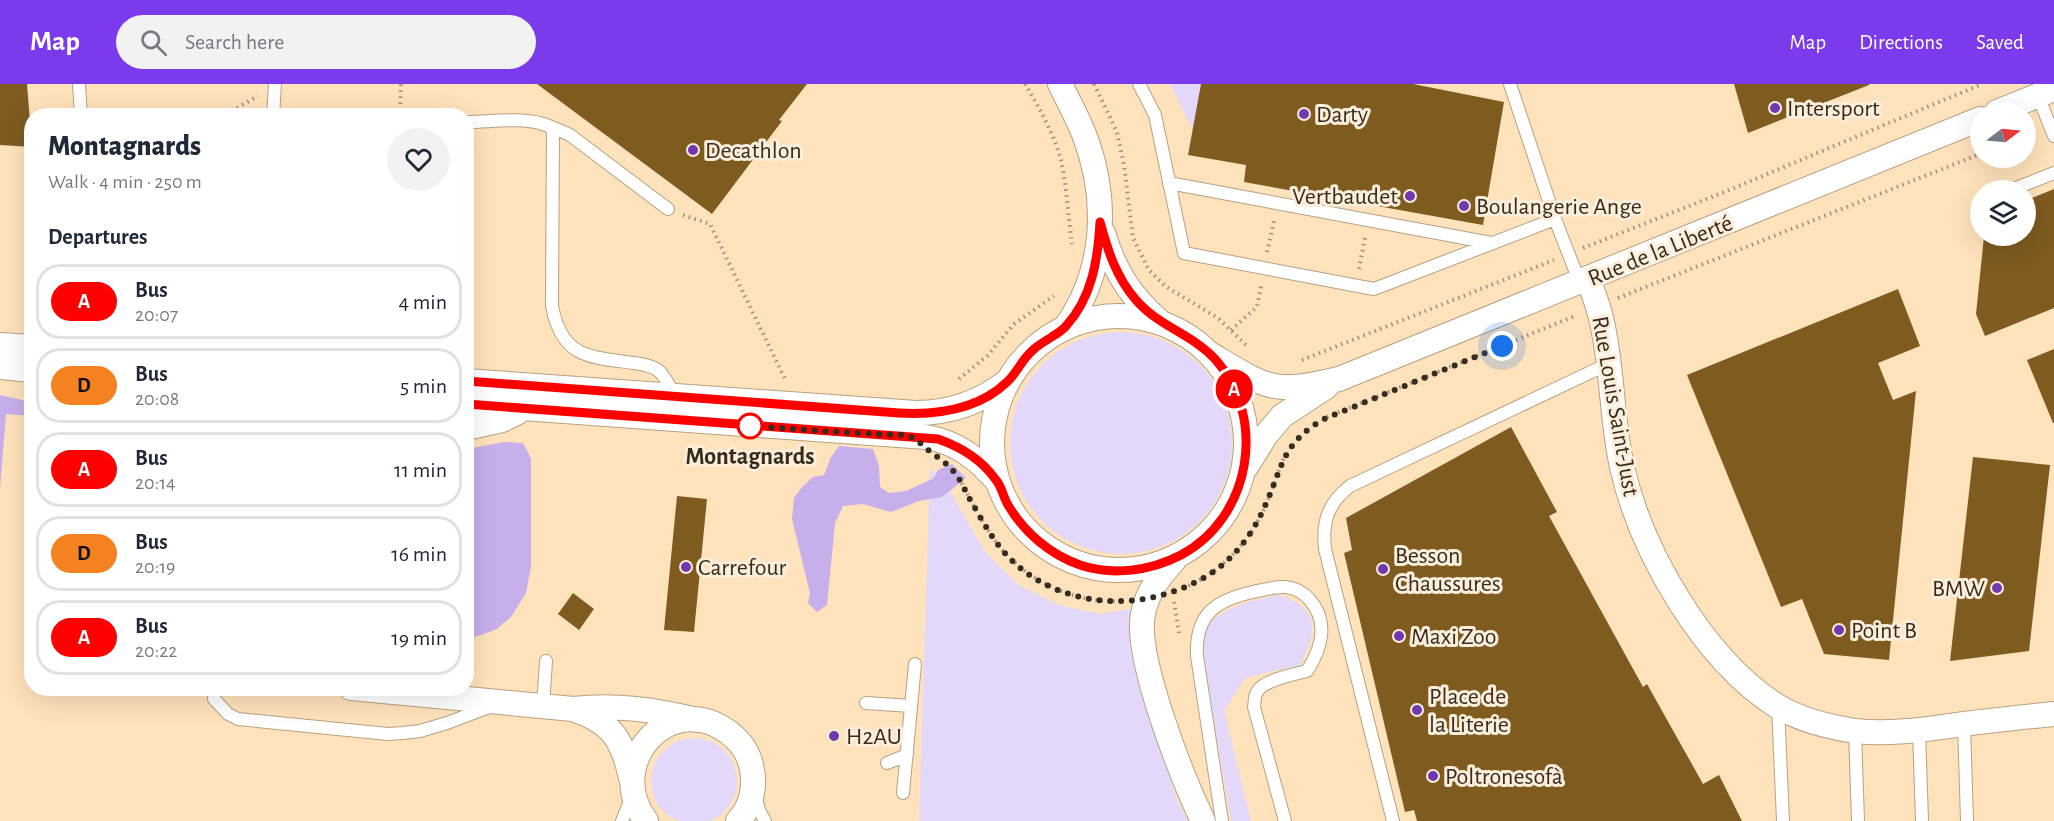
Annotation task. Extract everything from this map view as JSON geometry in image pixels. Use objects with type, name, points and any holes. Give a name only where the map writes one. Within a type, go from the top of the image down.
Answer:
[{"type":"street","points":[[1060,84],[1090,151],[1095,175],[1101,235],[1095,267],[1087,292],[1065,328]]},
{"type":"street","points":[[2022,102],[2046,93]]},
{"type":"street","name":"Rue de la Liberté","points":[[1210,354],[1246,377],[1274,387],[1309,386],[1339,379],[1970,123]]},
{"type":"street","points":[[1101,235],[1116,270],[1129,291],[1161,323]]},
{"type":"street","name":"Rue Louis Saint-Just","points":[[1584,281],[1598,306],[1626,483],[1640,524],[1662,572],[1693,620],[1718,653],[1747,682],[1778,706],[1820,724],[1855,731],[1919,730],[2054,714]]},
{"type":"street","points":[[1112,316],[1132,316],[1161,323],[1187,336],[1210,354],[1228,377],[1240,404],[1246,433],[1246,453],[1243,472],[1234,499],[1219,523],[1199,543],[1175,558],[1147,568],[1118,571],[1088,567],[1069,561],[1044,546],[1022,525],[1005,500],[993,464],[992,435],[997,407],[1008,381],[1019,364],[1048,338],[1065,328],[1093,318],[1112,316]]},
{"type":"street","points":[[0,345],[24,346]]},
{"type":"street","points":[[0,367],[24,369]]},
{"type":"street","name":"Rue de la Liberté","points":[[1243,472],[1266,435],[1282,416],[1339,379]]},
{"type":"street","points":[[474,382],[887,412],[935,413],[949,411],[976,401],[1008,381]]},
{"type":"street","points":[[474,405],[926,437],[949,443],[962,450],[981,463],[998,482]]},
{"type":"street","points":[[474,426],[502,420],[526,409]]},
{"type":"street","points":[[1175,558],[1155,582],[1146,600],[1141,627],[1150,675],[1174,749],[1203,821]]},
{"type":"street","points":[[437,696],[573,709],[605,706],[651,710],[719,726],[738,740],[750,760],[753,783],[748,804],[738,821]]},
{"type":"street","points":[[573,709],[597,719],[612,731],[624,750],[637,809],[646,821]]},
{"type":"street","points":[[632,787],[636,757],[648,738],[667,725],[697,720]]},
{"type":"lane","points":[[79,84],[80,108]]},
{"type":"lane","points":[[1139,84],[1155,116],[1184,253],[1374,289],[1555,219]]},
{"type":"lane","points":[[1510,84],[1555,219],[1569,254],[1584,281]]},
{"type":"lane","points":[[273,108],[274,85]]},
{"type":"lane","points":[[2046,93],[2054,136]]},
{"type":"lane","points":[[474,122],[541,123],[570,135],[668,209]]},
{"type":"lane","points":[[553,128],[552,306],[561,334],[572,347],[585,356],[646,365],[659,371],[676,396]]},
{"type":"lane","points":[[2036,180],[2054,173]]},
{"type":"lane","points":[[1169,183],[1492,243]]},
{"type":"lane","points":[[1393,821],[1325,549],[1324,524],[1329,511],[1342,492],[1350,486],[1608,364]]},
{"type":"lane","points":[[1222,821],[1197,656],[1197,636],[1201,624],[1212,608],[1232,597],[1275,587],[1294,589],[1303,593],[1317,609],[1322,629],[1320,649],[1307,670],[1271,682],[1257,692],[1255,698],[1254,707],[1285,821]]},
{"type":"lane","points":[[543,706],[546,661]]},
{"type":"lane","points":[[903,793],[915,664]]},
{"type":"lane","points":[[214,696],[214,699],[228,714],[238,719],[388,734],[420,731],[454,721],[502,702]]},
{"type":"lane","points":[[866,703],[911,706]]},
{"type":"lane","points":[[1778,706],[1784,821]]},
{"type":"lane","points":[[1964,724],[1967,821]]},
{"type":"lane","points":[[1919,730],[1922,821]]},
{"type":"lane","points":[[1855,731],[1858,821]]},
{"type":"lane","points":[[887,763],[907,755]]},
{"type":"lane","points":[[753,783],[759,810],[765,821]]},
{"type":"lane","points":[[622,821],[632,787]]},
{"type":"path","points":[[400,84],[400,108]]},
{"type":"path","points":[[1025,84],[1058,152],[1063,173],[1071,252]]},
{"type":"path","points":[[1569,254],[1722,193],[1982,84]]},
{"type":"path","points":[[237,108],[274,85]]},
{"type":"path","points":[[1324,419],[1598,306],[1970,158]]},
{"type":"path","points":[[668,209],[710,224],[788,385]]},
{"type":"path","points":[[1356,285],[1368,220]]},
{"type":"path","points":[[1072,245],[1101,235],[1133,238]]},
{"type":"path","points":[[955,381],[974,369],[1014,324],[1056,295]]},
{"type":"path","points":[[956,474],[1000,547],[1035,577],[1062,591],[1092,600],[1110,602],[1146,600],[1198,581],[1223,565],[1236,553],[1256,524],[1290,447]]},
{"type":"shaded area","points":[[0,84],[2054,84],[2054,821],[0,821]]},
{"type":"shaded area","points":[[1170,84],[1201,84],[1193,130]]},
{"type":"shaded area","points":[[1110,332],[1132,332],[1163,340],[1200,364],[1224,401],[1230,421],[1232,443],[1230,465],[1224,485],[1200,522],[1163,546],[1132,554],[1110,554],[1079,546],[1042,522],[1018,485],[1010,454],[1010,432],[1018,401],[1042,364],[1079,340]]},
{"type":"shaded area","points":[[0,395],[24,400],[24,415],[6,414],[0,489]]},
{"type":"shaded area","points":[[504,442],[523,443],[531,458],[531,567],[526,593],[511,617],[497,629],[474,637],[474,448]]},
{"type":"shaded area","points":[[839,446],[873,449],[879,466],[880,487],[889,493],[906,491],[934,478],[938,470],[952,464],[966,478],[942,497],[919,501],[891,512],[863,504],[843,506],[835,523],[827,605],[817,612],[808,603],[810,593],[792,519],[794,498],[813,477],[824,475],[831,457]]},
{"type":"shaded area","points":[[930,468],[944,480],[985,552],[1019,585],[1059,605],[1100,614],[1130,609],[1129,639],[1139,684],[1178,802],[1188,821],[919,821]]},
{"type":"shaded area","points":[[1279,595],[1302,606],[1308,614],[1312,623],[1310,642],[1300,665],[1245,678],[1224,711],[1251,821],[1231,821],[1205,669],[1204,636],[1210,624],[1227,611],[1248,602]]},
{"type":"shaded area","points":[[686,739],[702,739],[718,745],[730,757],[736,773],[736,789],[730,805],[718,817],[706,822],[682,822],[670,817],[658,805],[652,789],[652,773],[658,757],[670,745]]},
{"type":"building","points":[[0,84],[27,84],[29,108],[24,108],[24,146],[0,145]]},
{"type":"building","name":"Decathlon","points":[[537,84],[807,84],[712,214]]},
{"type":"building","points":[[1201,84],[1413,84],[1504,102],[1483,225],[1244,182],[1246,165],[1188,155]]},
{"type":"building","name":"Intersport","points":[[1734,84],[1869,84],[1869,85],[1748,133]]},
{"type":"building","points":[[2054,189],[2054,308],[1985,336],[1976,314],[1983,246],[2036,246],[2036,196]]},
{"type":"building","points":[[1898,289],[1920,346],[1878,363],[1893,400],[1916,391],[1889,660],[1824,654],[1802,599],[1781,607],[1687,375]]},
{"type":"building","points":[[2054,349],[2054,423],[2053,423],[2027,360]]},
{"type":"building","points":[[1511,427],[1557,512],[1549,516],[1643,687],[1647,684],[1703,784],[1719,775],[1742,821],[1417,821],[1414,810],[1405,812],[1344,553],[1352,550],[1346,518]]},
{"type":"building","name":"BMW","points":[[1973,457],[2050,465],[2029,651],[1950,661]]},
{"type":"building","name":"Carrefour","points":[[677,496],[707,499],[694,632],[664,630]]},
{"type":"building","points":[[573,593],[594,609],[579,630],[558,614]]},
{"type":"bus line","name":"A","points":[[474,382],[899,413],[949,411],[963,407],[1000,388],[1033,350],[1056,332],[1065,328],[1081,305],[1091,280],[1098,251],[1100,222],[1116,270],[1137,301],[1161,323],[1179,330],[1203,347],[1228,377],[1240,404],[1246,433],[1246,453],[1241,481],[1234,499],[1225,515],[1206,537],[1184,554],[1166,562],[1137,570],[1118,571],[1079,564],[1052,552],[1022,525],[1005,500],[998,482],[981,463],[962,450],[938,439],[474,405]]},
{"type":"place","name":"Intersport","points":[[1775,108]]},
{"type":"place","name":"Darty","points":[[1304,114]]},
{"type":"place","name":"Decathlon","points":[[693,150]]},
{"type":"place","name":"Vertbaudet","points":[[1410,196]]},
{"type":"place","name":"Boulangerie Ange","points":[[1464,206]]},
{"type":"place","name":"Montagnards","points":[[750,426]]},
{"type":"place","name":"Carrefour","points":[[686,567]]},
{"type":"place","name":"Besson Chaussures","points":[[1383,569]]},
{"type":"place","name":"BMW","points":[[1997,588]]},
{"type":"place","name":"Point B","points":[[1839,630]]},
{"type":"place","name":"Maxi Zoo","points":[[1399,636]]},
{"type":"place","name":"Place de la Literie","points":[[1417,710]]},
{"type":"place","name":"H2AU","points":[[834,736]]},
{"type":"place","name":"Poltronesofà","points":[[1433,776]]},
{"type":"route","points":[[750,426],[911,436],[946,463],[956,474],[1000,547],[1035,577],[1072,595],[1092,600],[1110,602],[1146,600],[1172,592],[1206,577],[1236,553],[1247,539],[1265,506],[1286,452],[1312,425],[1502,346]]}]
